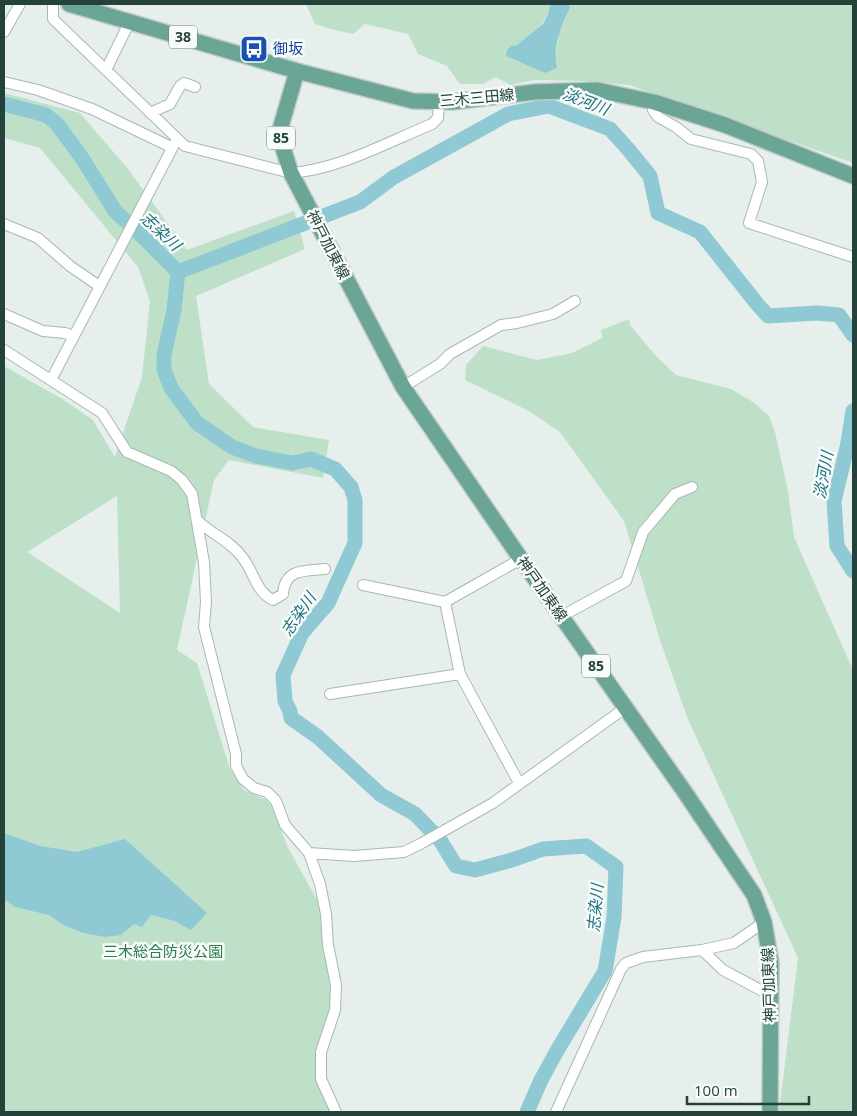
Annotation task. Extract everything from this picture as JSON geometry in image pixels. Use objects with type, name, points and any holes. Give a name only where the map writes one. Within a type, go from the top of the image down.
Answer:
[{"type":"main road","name":"三木三田線","points":[[70,4],[297,71],[413,100],[439,102],[535,92],[597,90],[654,102],[725,125],[853,176]]},
{"type":"main road","name":"神戸加東線","points":[[297,71],[281,126],[282,145],[291,173],[403,387],[754,895],[764,922],[771,963],[770,1112]]},
{"type":"street","points":[[4,32],[20,4]]},
{"type":"street","points":[[53,4],[52,19],[150,113],[174,143]]},
{"type":"street","points":[[106,70],[130,21]]},
{"type":"street","points":[[4,82],[38,90],[92,109],[174,143],[291,173],[304,172],[347,159],[432,124],[438,118],[439,102]]},
{"type":"street","points":[[150,113],[170,104],[180,86],[184,83],[195,87]]},
{"type":"street","points":[[654,102],[653,110],[658,117],[692,139],[751,154],[758,161],[762,182],[749,223],[853,257]]},
{"type":"street","points":[[51,380],[174,143]]},
{"type":"street","points":[[4,224],[38,238],[70,266],[99,286]]},
{"type":"street","points":[[403,387],[440,364],[450,354],[501,325],[553,314],[575,301]]},
{"type":"street","points":[[4,314],[43,331],[65,333],[73,336]]},
{"type":"street","points":[[4,350],[102,414],[127,452],[171,471],[182,480],[192,494],[204,562],[206,602],[204,627],[236,754],[236,766],[243,779],[254,788],[267,792],[276,801],[285,826],[309,853],[320,884],[326,914],[328,945],[336,984],[336,1006],[321,1052],[321,1079],[336,1112]]},
{"type":"street","points":[[562,616],[626,581],[643,532],[675,494],[692,487]]},
{"type":"street","points":[[197,520],[207,530],[230,545],[242,556],[264,595],[273,600],[283,594],[284,585],[288,577],[298,572],[325,569]]},
{"type":"street","points":[[363,585],[445,602],[521,559]]},
{"type":"street","points":[[445,602],[460,674],[519,783]]},
{"type":"street","points":[[330,694],[460,674]]},
{"type":"street","points":[[309,853],[354,856],[404,852],[494,803],[519,783],[625,708]]},
{"type":"street","points":[[556,1112],[621,969],[626,964],[642,957],[702,950],[734,943],[764,922]]},
{"type":"street","points":[[702,950],[723,970],[770,995]]},
{"type":"green space","points":[[306,4],[550,4],[546,18],[542,23],[517,45],[555,58],[559,34],[570,8],[569,4],[853,4],[853,163],[629,85],[586,81],[534,80],[510,85],[496,77],[483,84],[460,84],[447,66],[418,54],[408,34],[365,24],[353,34],[330,29],[315,24]]},
{"type":"green space","name":"三木総合防災公園","points":[[4,93],[80,113],[128,169],[187,250],[294,211],[305,249],[196,296],[209,384],[253,427],[329,440],[323,478],[229,460],[214,480],[177,650],[197,663],[230,769],[244,790],[265,799],[272,806],[287,846],[316,898],[323,915],[329,966],[331,1008],[316,1061],[339,1112],[4,1112],[4,366],[64,400],[93,420],[115,457],[142,377],[150,301],[138,267],[40,148],[4,138]],"holes":[[[117,496],[120,613],[27,552]]]},
{"type":"green space","points":[[629,319],[630,325],[655,355],[676,375],[731,389],[753,402],[769,416],[775,432],[788,491],[794,537],[853,670],[853,1112],[779,1112],[798,958],[687,717],[660,640],[624,521],[560,432],[529,411],[465,380],[466,365],[483,346],[537,360],[572,353],[602,338],[601,330]]},
{"type":"water","points":[[550,4],[569,4],[570,8],[557,45],[557,68],[545,73],[506,56],[507,50],[511,46],[517,45],[543,24]]},
{"type":"water","points":[[4,833],[40,846],[77,852],[125,839],[207,913],[191,930],[175,921],[151,915],[142,927],[134,924],[121,935],[105,937],[84,933],[65,926],[49,915],[15,907],[4,899]]},
{"type":"waterway","name":"志染川","points":[[4,104],[46,115],[57,124],[82,158],[115,211],[178,272]]},
{"type":"waterway","name":"淡河川","points":[[178,272],[360,202],[394,177],[508,114],[549,106],[610,129],[650,176],[658,213],[700,232],[768,316],[817,313],[839,315],[853,335]]},
{"type":"waterway","name":"志染川","points":[[178,272],[174,310],[164,355],[164,370],[171,388],[197,423],[232,447],[256,456],[292,463],[311,459],[335,469],[351,487],[355,500],[355,543],[328,603],[302,633],[283,675],[285,701],[291,718],[318,737],[381,795],[415,814],[440,840],[456,866],[475,870],[543,849],[586,846],[616,867],[614,917],[605,971],[558,1049],[541,1080],[527,1112]]},
{"type":"waterway","name":"淡河川","points":[[853,411],[848,443],[834,501],[837,546],[853,571]]},
{"type":"place","name":"御坂","points":[[254,49]]}]
